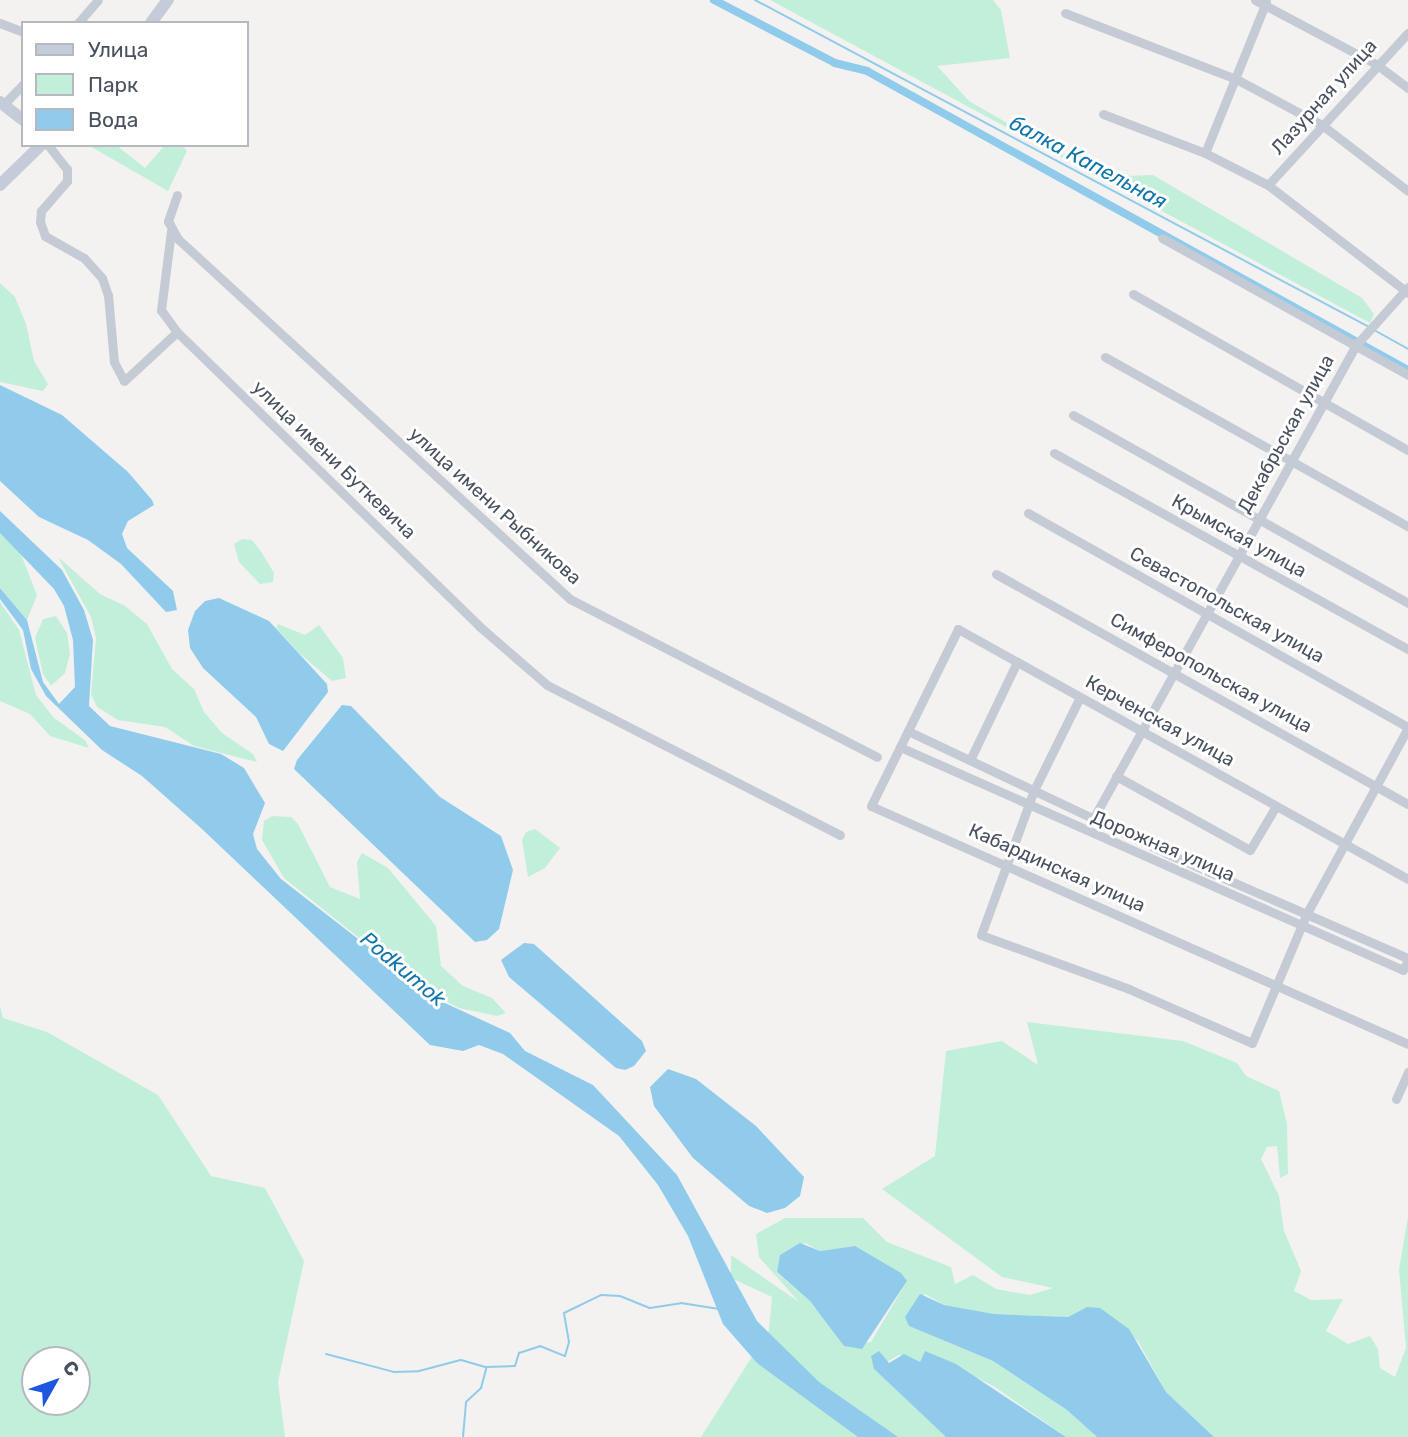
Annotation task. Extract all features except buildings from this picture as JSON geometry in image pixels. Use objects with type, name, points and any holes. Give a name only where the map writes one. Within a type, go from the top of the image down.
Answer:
[{"type":"street","points":[[80,21],[98,0]]},
{"type":"street","points":[[152,21],[168,0]]},
{"type":"street","points":[[1255,0],[1266,2],[1376,64],[1408,88]]},
{"type":"street","points":[[1205,153],[1266,2]]},
{"type":"street","points":[[1065,13],[1236,79],[1322,125],[1408,191]]},
{"type":"street","points":[[0,23],[21,31]]},
{"type":"street","name":"Лазурная улица","points":[[1268,185],[1376,64],[1408,33]]},
{"type":"street","points":[[21,86],[2,104],[21,118]]},
{"type":"street","points":[[1103,114],[1205,153],[1268,185],[1407,290]]},
{"type":"street","points":[[0,185],[38,147]]},
{"type":"street","points":[[50,147],[68,169],[67,181],[41,211],[40,222],[45,236],[84,258],[102,278],[108,295],[114,362],[124,382],[177,332]]},
{"type":"street","points":[[171,231],[168,221],[177,195]]},
{"type":"street","name":"улица имени Буткевича","points":[[171,231],[161,310],[177,332],[479,626],[547,685],[840,835]]},
{"type":"street","name":"улица имени Рыбникова","points":[[171,231],[583,609],[877,757]]},
{"type":"street","points":[[1162,238],[1408,374]]},
{"type":"street","name":"Декабрьская улица","points":[[1093,819],[1205,612],[1356,345],[1407,290]]},
{"type":"street","points":[[1133,295],[1408,450]]},
{"type":"street","points":[[1105,357],[1408,526]]},
{"type":"street","points":[[1073,415],[1408,603]]},
{"type":"street","name":"Крымская улица","points":[[1054,453],[1408,649]]},
{"type":"street","name":"Севастопольская улица","points":[[1028,513],[1408,727]]},
{"type":"street","name":"Симферопольская улица","points":[[996,574],[1408,804]]},
{"type":"street","name":"Керченская улица","points":[[958,629],[1408,879]]},
{"type":"street","name":"Кабардинская улица","points":[[958,629],[871,806],[1278,984],[1408,1044]]},
{"type":"street","points":[[970,760],[1017,662]]},
{"type":"street","points":[[1080,697],[1034,790],[981,935],[1129,989],[1252,1043],[1307,912],[1408,727]]},
{"type":"street","name":"Дорожная улица","points":[[900,747],[1028,807],[1403,970],[1408,959],[1093,819],[908,731]]},
{"type":"street","points":[[1115,776],[1250,850],[1276,806]]},
{"type":"street","points":[[1396,1099],[1408,1072]]},
{"type":"green space","points":[[770,0],[993,0],[1001,10],[1010,58],[937,66],[969,101],[1101,177],[1153,175],[1362,298],[1374,314],[1370,323]]},
{"type":"green space","points":[[91,147],[119,147],[145,168],[163,147],[184,147],[187,151],[168,191]]},
{"type":"green space","points":[[0,283],[15,297],[26,324],[34,361],[48,384],[43,391],[0,382]]},
{"type":"green space","points":[[0,533],[20,552],[37,595],[27,620],[0,588]]},
{"type":"green space","points":[[242,539],[252,540],[262,553],[274,573],[273,582],[260,584],[239,562],[234,544]]},
{"type":"green space","points":[[58,557],[100,594],[125,606],[147,624],[172,669],[194,689],[204,712],[222,733],[253,754],[257,762],[194,746],[165,727],[118,720],[97,707],[91,694],[96,638],[91,617]]},
{"type":"green space","points":[[0,602],[19,630],[36,695],[54,718],[85,740],[89,748],[50,736],[30,714],[0,701]]},
{"type":"green space","points":[[56,616],[67,633],[70,654],[65,673],[51,686],[43,674],[35,638],[43,619]]},
{"type":"green space","points":[[278,624],[305,635],[319,625],[343,658],[346,678],[332,681],[299,653],[276,628]]},
{"type":"green space","points":[[272,816],[291,817],[298,824],[330,887],[360,899],[357,862],[362,853],[388,868],[436,926],[441,966],[463,986],[492,998],[506,1013],[497,1016],[459,1008],[424,990],[284,878],[262,840],[264,821]]},
{"type":"green space","points":[[535,829],[560,848],[545,868],[528,877],[522,840],[526,832]]},
{"type":"green space","points":[[0,1006],[3,1018],[47,1032],[158,1095],[211,1176],[265,1188],[304,1261],[278,1382],[285,1437],[0,1437]]},
{"type":"green space","points":[[1027,1022],[1183,1041],[1237,1063],[1246,1076],[1279,1091],[1287,1124],[1288,1174],[1280,1178],[1277,1146],[1267,1147],[1261,1159],[1279,1196],[1284,1231],[1301,1271],[1294,1291],[1311,1300],[1343,1299],[1326,1331],[1348,1344],[1370,1336],[1378,1349],[1380,1368],[1395,1377],[1406,1348],[1399,1269],[1408,1217],[1408,1437],[1214,1437],[1166,1392],[1138,1341],[1087,1307],[1068,1317],[994,1314],[944,1305],[925,1294],[909,1326],[993,1361],[1067,1410],[1097,1437],[1066,1437],[995,1387],[925,1351],[920,1362],[899,1355],[874,1369],[946,1437],[701,1437],[769,1330],[772,1297],[731,1278],[731,1255],[799,1302],[759,1257],[756,1234],[785,1218],[863,1218],[887,1242],[951,1267],[955,1284],[973,1275],[996,1289],[1030,1295],[1053,1288],[1002,1277],[882,1189],[935,1156],[946,1051],[1002,1041],[1038,1065]],"holes":[[[805,1243],[820,1251],[855,1246],[907,1281],[871,1342],[845,1346],[810,1301],[777,1273],[780,1255]]]},
{"type":"water","points":[[0,385],[62,415],[128,472],[152,500],[154,505],[128,521],[122,534],[127,548],[173,591],[177,610],[166,612],[121,564],[88,540],[39,517],[0,481]]},
{"type":"water","points":[[0,511],[62,570],[84,610],[93,640],[89,706],[110,726],[221,754],[244,768],[265,803],[253,834],[257,849],[281,879],[434,998],[510,1033],[525,1051],[593,1085],[677,1175],[757,1321],[819,1382],[898,1437],[858,1437],[757,1363],[723,1324],[688,1236],[658,1185],[619,1136],[503,1054],[479,1045],[463,1051],[430,1045],[202,829],[142,776],[102,750],[46,696],[31,669],[23,630],[0,599],[0,588],[27,620],[43,682],[59,704],[75,687],[73,640],[64,606],[54,589],[0,533]]},
{"type":"water","points":[[219,598],[269,621],[327,684],[328,692],[283,751],[269,744],[256,717],[203,668],[190,648],[188,630],[195,611],[205,601]]},
{"type":"water","points":[[342,705],[351,706],[440,797],[501,836],[513,870],[499,929],[487,940],[475,942],[294,769],[297,760]]},
{"type":"water","points":[[524,943],[534,944],[642,1041],[646,1051],[634,1066],[625,1070],[616,1068],[509,977],[501,960]]},
{"type":"water","points":[[668,1069],[696,1079],[756,1126],[804,1177],[800,1196],[785,1208],[767,1213],[749,1206],[693,1158],[654,1106],[650,1087]]},
{"type":"water","points":[[800,1243],[820,1251],[855,1246],[901,1273],[907,1281],[862,1349],[844,1346],[810,1301],[777,1272],[780,1255]]},
{"type":"water","points":[[920,1294],[944,1305],[994,1314],[1068,1317],[1087,1307],[1100,1308],[1129,1329],[1166,1392],[1214,1437],[1097,1437],[1067,1410],[993,1361],[909,1326],[905,1317]]},
{"type":"water","points":[[879,1351],[889,1363],[904,1354],[920,1362],[925,1351],[956,1364],[1066,1437],[946,1437],[874,1369],[871,1356]]},
{"type":"waterway","points":[[714,0],[835,63],[867,71],[1408,370]]},
{"type":"waterway","name":"балка Капельная","points":[[755,0],[1369,327]]},
{"type":"waterway","name":"балка Капельная","points":[[1374,330],[1408,349]]},
{"type":"waterway","points":[[326,1354],[394,1372],[419,1371],[461,1360],[486,1367],[515,1366],[519,1353],[540,1346],[565,1356],[569,1342],[564,1313],[601,1295],[620,1296],[650,1308],[681,1303],[718,1309]]},
{"type":"waterway","points":[[463,1437],[466,1402],[481,1388],[486,1369]]},
{"type":"water label","name":"Podkumok","points":[[403,969]]}]
